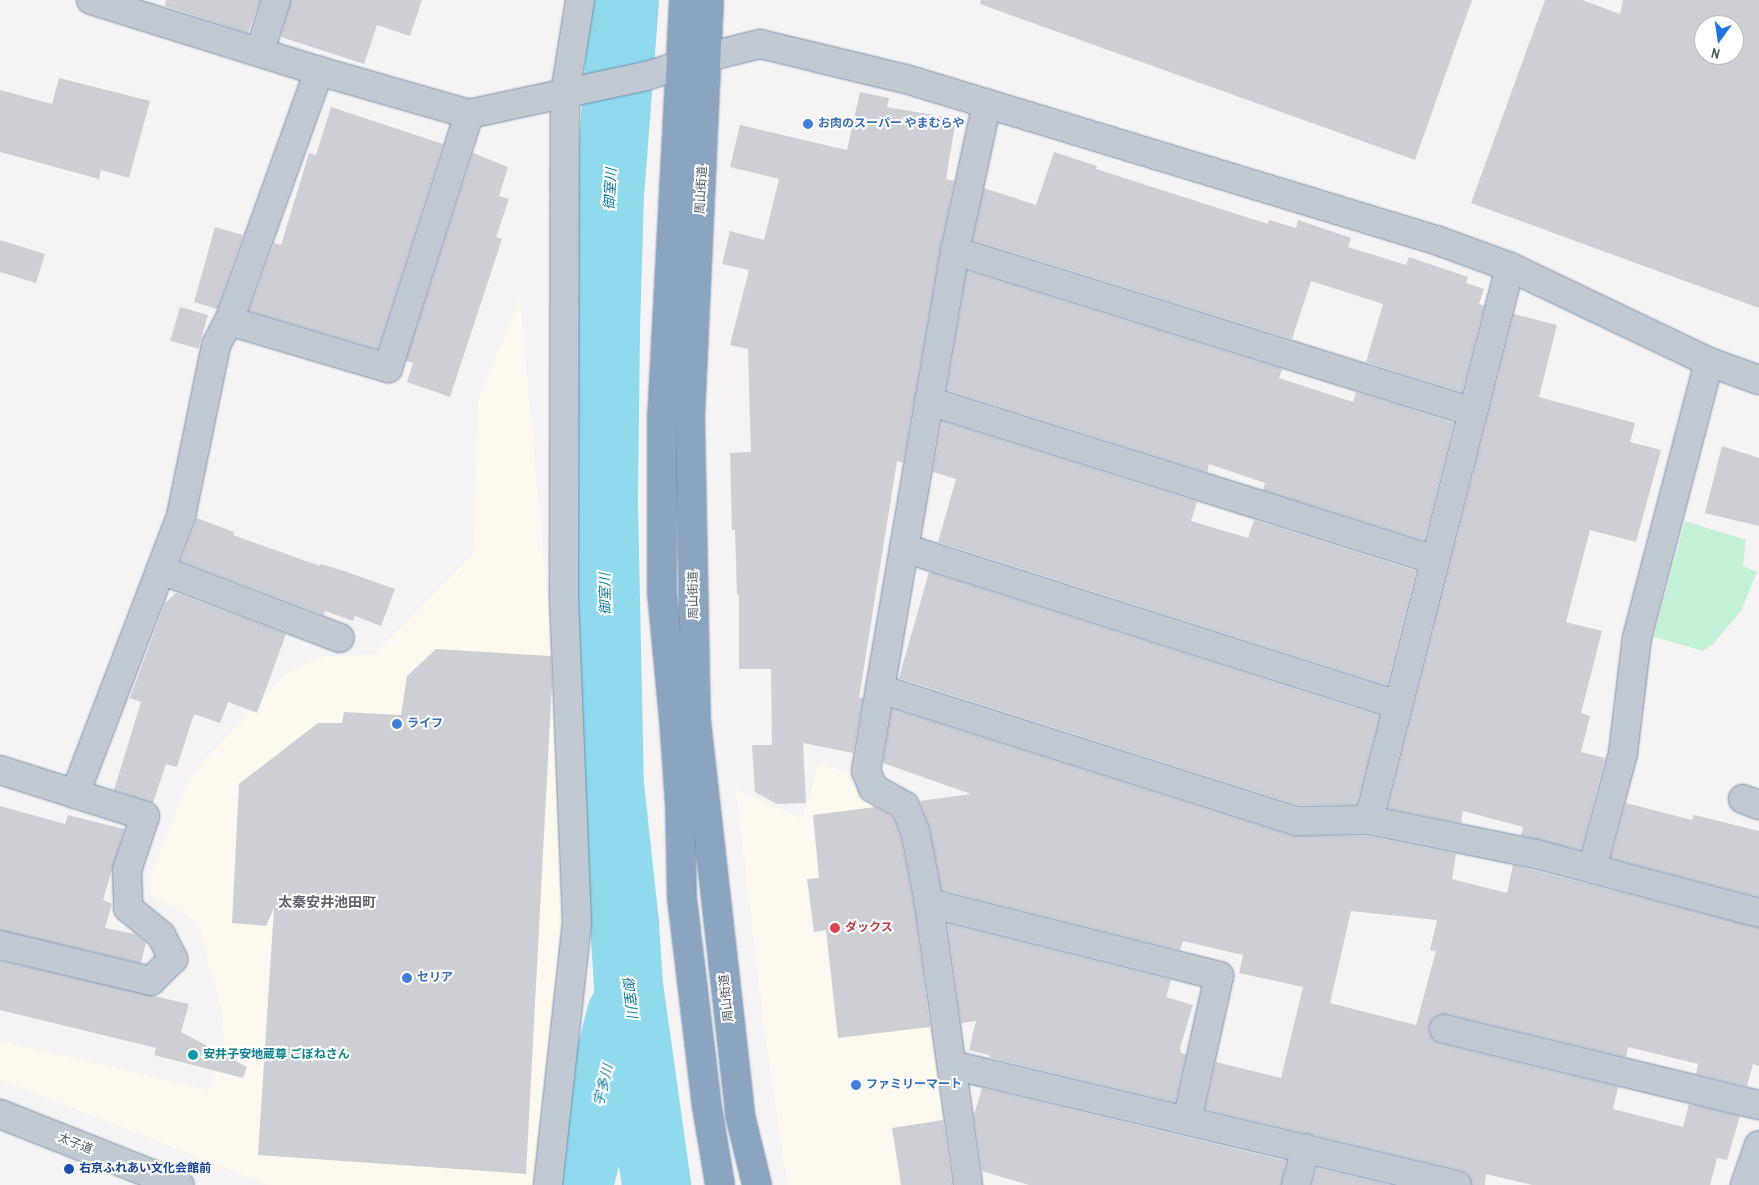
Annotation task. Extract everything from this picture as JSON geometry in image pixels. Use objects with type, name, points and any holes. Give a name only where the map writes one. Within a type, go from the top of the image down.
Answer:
[{"type":"highway","points":[[684,0],[662,416],[662,593],[676,748],[682,898],[707,1107],[720,1185]]},
{"type":"highway","name":"周山街道","points":[[709,0],[690,413],[696,720],[740,1115],[757,1185]]},
{"type":"street","points":[[91,0],[260,51],[319,71],[469,114],[646,76],[707,57],[760,44],[906,79],[1436,240],[1510,267],[1708,362],[1759,380]]},
{"type":"street","points":[[260,51],[276,0]]},
{"type":"street","points":[[548,1185],[577,922],[564,593],[575,92],[580,0]]},
{"type":"street","points":[[75,794],[181,516],[216,345],[228,321],[319,71]]},
{"type":"street","points":[[968,1185],[930,903],[915,831],[906,806],[873,788],[866,771],[955,251],[987,103]]},
{"type":"street","points":[[228,321],[388,368],[469,114]]},
{"type":"street","points":[[955,251],[1473,412]]},
{"type":"street","points":[[1369,820],[1510,267]]},
{"type":"street","points":[[1592,869],[1623,753],[1637,638],[1708,362]]},
{"type":"street","points":[[929,401],[1435,560]]},
{"type":"street","points":[[904,548],[1398,705]]},
{"type":"street","points":[[161,570],[340,638]]},
{"type":"street","points":[[880,689],[1296,821],[1369,820],[1536,854],[1759,913]]},
{"type":"street","points":[[0,945],[151,981],[173,959],[161,935],[128,908],[127,870],[145,816],[1,773]]},
{"type":"street","points":[[930,903],[1219,976],[1187,1120]]},
{"type":"street","points":[[1444,1029],[1759,1105]]},
{"type":"street","points":[[952,1065],[1457,1185]]},
{"type":"street","name":"太子道","points":[[0,1114],[179,1185]]},
{"type":"street","points":[[1745,1185],[1759,1145]]},
{"type":"street","points":[[1296,1185],[1306,1148]]},
{"type":"shaded area","name":"ライフ","points":[[520,300],[553,657],[564,934],[538,1185],[268,1185],[0,1079],[0,1041],[208,1090],[225,1046],[222,1012],[200,931],[188,915],[152,896],[151,874],[191,775],[287,673],[326,656],[374,655],[475,552],[478,399]]},
{"type":"shaded area","name":"ダックス","points":[[819,764],[850,773],[848,778],[876,809],[889,812],[904,828],[955,1185],[788,1185],[767,1051],[736,789],[802,819]]},
{"type":"green space","points":[[1685,521],[1746,540],[1743,566],[1757,572],[1741,611],[1712,645],[1703,651],[1654,637]]},
{"type":"building","points":[[166,0],[260,0],[248,33],[165,6]]},
{"type":"building","points":[[291,0],[422,0],[410,36],[377,25],[364,64],[281,37]]},
{"type":"building","points":[[981,0],[1472,0],[1415,160],[980,4]]},
{"type":"building","points":[[1545,0],[1582,0],[1620,14],[1623,0],[1759,0],[1759,308],[1471,203]]},
{"type":"building","points":[[59,78],[150,101],[129,178],[101,170],[99,179],[0,152],[0,90],[52,104]]},
{"type":"building","points":[[860,92],[889,98],[887,107],[956,119],[946,179],[954,181],[940,248],[903,463],[897,461],[859,698],[863,698],[853,753],[803,743],[806,803],[777,804],[755,792],[752,745],[772,745],[771,669],[739,669],[739,595],[737,595],[735,530],[732,530],[730,453],[751,452],[748,349],[730,345],[749,270],[722,264],[730,231],[764,240],[779,179],[730,167],[740,125],[847,150]]},
{"type":"building","points":[[331,107],[443,144],[378,349],[249,311],[274,243],[281,245],[309,153],[316,155]]},
{"type":"building","points":[[1054,152],[1097,166],[1096,169],[1268,224],[1269,220],[1296,228],[1298,220],[1351,238],[1348,247],[1406,265],[1409,257],[1468,277],[1466,283],[1484,289],[1479,304],[1484,306],[1462,392],[1366,362],[1383,304],[1311,281],[1292,339],[973,240],[984,188],[1036,205]]},
{"type":"building","points":[[473,153],[508,167],[499,196],[509,199],[496,237],[502,239],[450,397],[407,382],[413,363],[406,361]]},
{"type":"building","points":[[215,227],[243,235],[217,309],[194,302]]},
{"type":"building","points":[[0,240],[45,254],[36,283],[0,272]]},
{"type":"building","points":[[967,271],[1282,369],[1279,378],[1353,402],[1356,392],[1454,423],[1424,540],[1263,490],[1265,483],[1209,464],[1207,472],[947,390]]},
{"type":"building","points":[[180,307],[208,315],[198,349],[170,341]]},
{"type":"building","points":[[1514,314],[1557,325],[1539,397],[1635,423],[1630,442],[1661,450],[1636,542],[1590,530],[1566,622],[1602,631],[1581,713],[1590,716],[1581,752],[1605,758],[1581,850],[1521,835],[1523,827],[1463,811],[1461,823],[1388,808]]},
{"type":"building","points":[[942,421],[1197,502],[1191,521],[1248,538],[1254,520],[1416,571],[1387,685],[938,542],[956,479],[933,472]]},
{"type":"building","points":[[1722,446],[1759,458],[1759,526],[1705,513]]},
{"type":"building","points":[[197,518],[234,532],[233,535],[320,566],[321,564],[341,570],[395,589],[381,626],[355,616],[353,621],[325,611],[324,615],[181,561]]},
{"type":"building","points":[[929,572],[1380,716],[1357,805],[1298,805],[899,678]]},
{"type":"building","points":[[176,593],[286,634],[257,713],[228,702],[220,723],[194,714],[177,767],[166,764],[153,803],[114,790],[141,702],[130,698],[165,603]]},
{"type":"building","name":"ライフ","points":[[436,649],[551,656],[552,684],[526,1174],[258,1155],[274,908],[266,926],[232,923],[239,784],[318,723],[342,723],[344,712],[401,715],[407,676]]},
{"type":"building","points":[[892,709],[1292,836],[1368,836],[1456,854],[1452,879],[1507,893],[1513,865],[1759,928],[1759,1066],[1753,1064],[1747,1086],[1696,1074],[1698,1064],[1628,1047],[1626,1057],[1448,1014],[1440,1014],[1433,1018],[1429,1026],[1429,1033],[1433,1040],[1440,1044],[1618,1087],[1613,1109],[1683,1127],[1689,1104],[1740,1116],[1727,1160],[1717,1158],[1710,1185],[1532,1185],[1486,1174],[1485,1185],[1472,1185],[1468,1174],[1461,1170],[1205,1109],[1216,1062],[1281,1078],[1303,987],[1239,973],[1243,955],[1183,941],[1180,950],[942,890],[930,828],[920,801],[971,794],[883,763]],"holes":[[[1351,911],[1437,920],[1430,950],[1436,951],[1416,1025],[1330,1003]]]},
{"type":"building","points":[[1626,803],[1692,820],[1694,815],[1759,831],[1759,897],[1611,858]]},
{"type":"building","points":[[0,806],[65,824],[68,815],[124,829],[103,900],[112,904],[105,928],[135,934],[146,943],[141,963],[0,930]]},
{"type":"building","points":[[875,807],[893,817],[900,835],[914,906],[930,1027],[838,1038],[826,930],[814,932],[807,879],[819,878],[813,815]]},
{"type":"building","points":[[948,924],[1171,980],[1166,997],[1193,1005],[1180,1048],[1181,1053],[1186,1054],[1175,1102],[991,1058],[989,1055],[969,1050],[976,1021],[961,1023]]},
{"type":"building","points":[[0,961],[189,1004],[181,1032],[247,1067],[243,1078],[154,1055],[156,1048],[0,1010]]},
{"type":"building","points":[[982,1088],[1286,1161],[1281,1185],[1029,1185],[982,1171],[974,1115]]},
{"type":"building","points":[[943,1120],[952,1185],[901,1185],[892,1128]]},
{"type":"building","points":[[1317,1168],[1389,1185],[1312,1185]]},
{"type":"waterway","name":"御室川","points":[[624,0],[609,193],[605,331],[603,504],[609,785],[624,923],[628,985],[656,1185]]},
{"type":"waterway","name":"宇多川","points":[[578,1185],[621,1013]]},
{"type":"place","name":"お肉のスーパー やまむらや","points":[[808,124]]},
{"type":"place","name":"ライフ","points":[[397,724]]},
{"type":"place","name":"ダックス","points":[[835,928]]},
{"type":"place","name":"セリア","points":[[407,978]]},
{"type":"place","name":"安井子安地蔵尊 ごぼねさん","points":[[193,1055]]},
{"type":"place","name":"ファミリーマート","points":[[856,1085]]},
{"type":"place","name":"右京ふれあい文化会館前","points":[[69,1169]]},
{"type":"district","name":"太秦安井池田町","points":[[327,902]]}]
